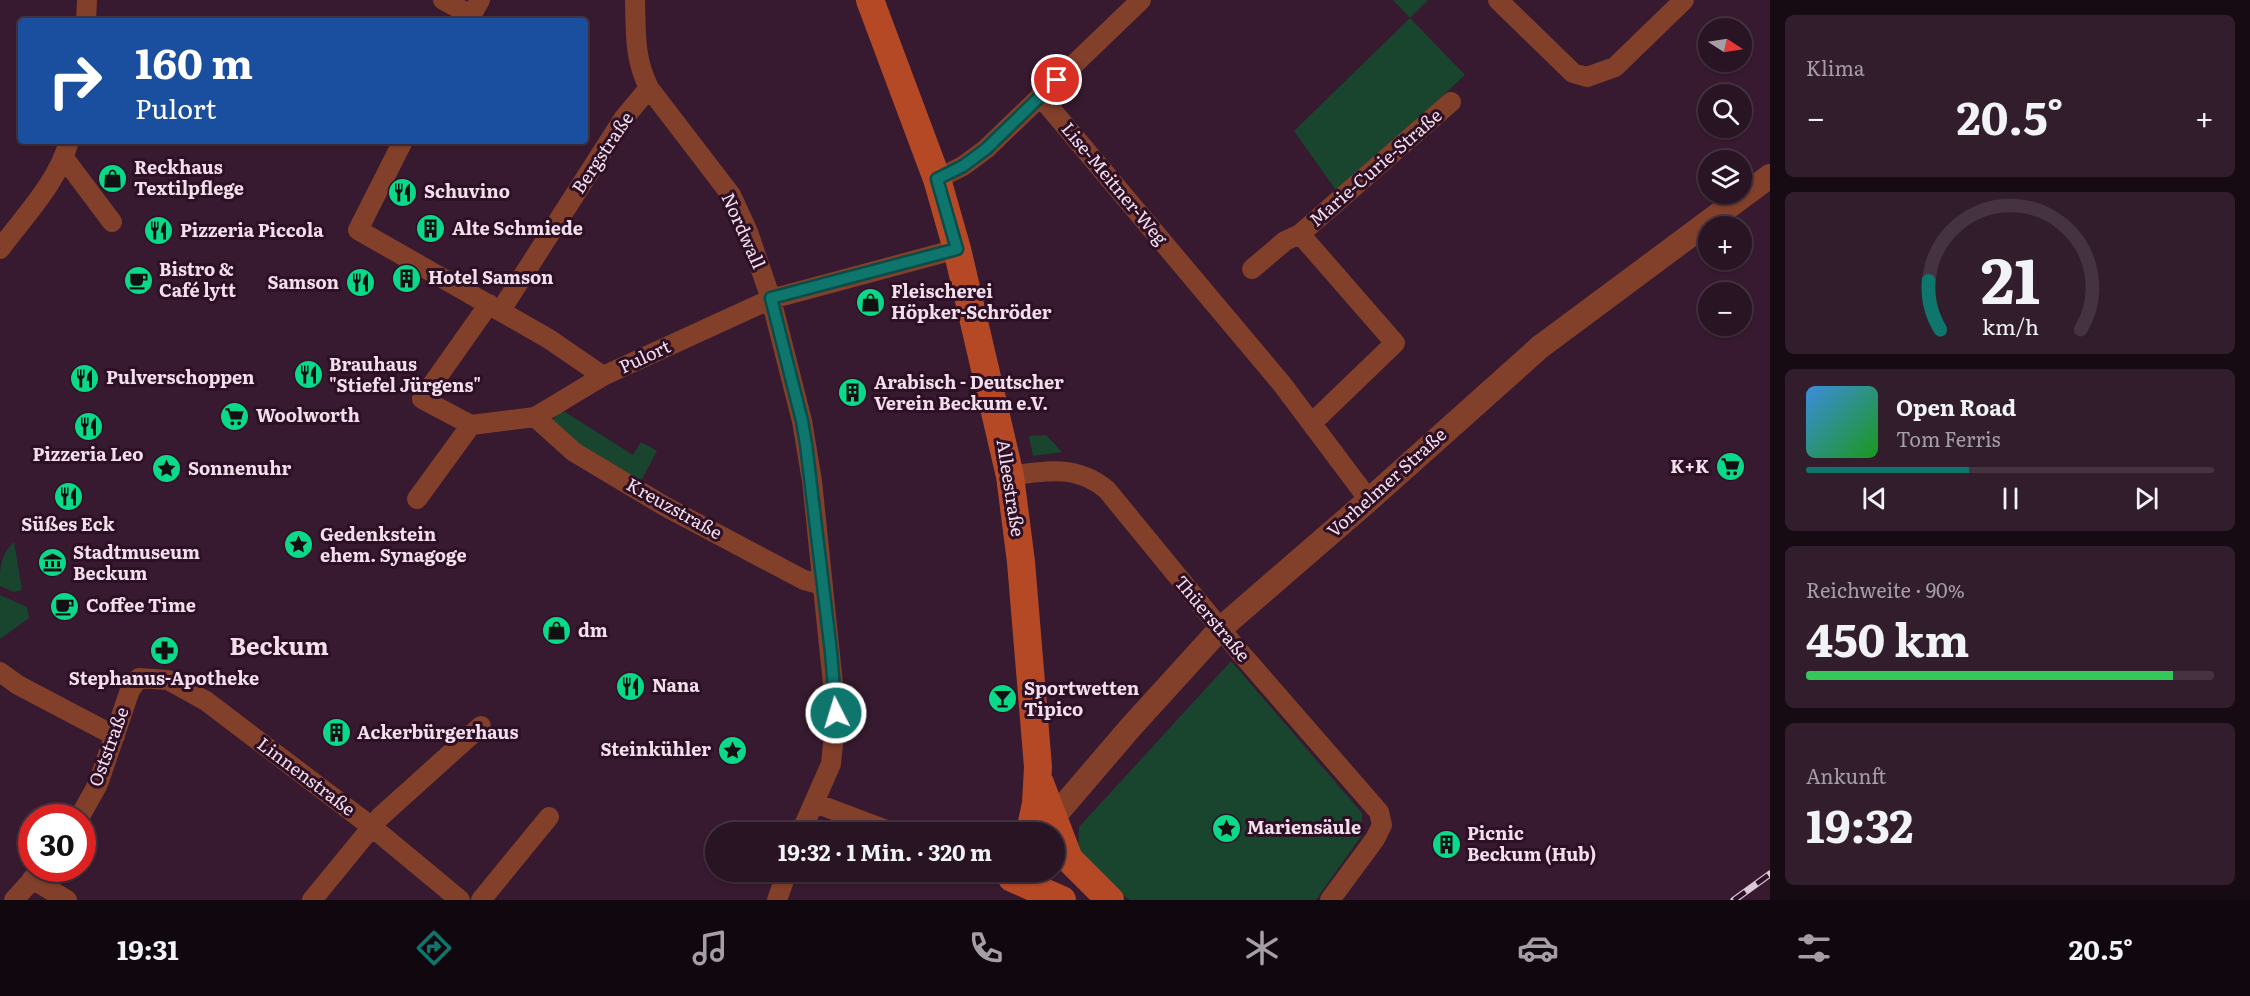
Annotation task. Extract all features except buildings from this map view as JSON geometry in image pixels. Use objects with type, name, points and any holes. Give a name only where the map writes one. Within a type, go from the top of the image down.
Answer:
[{"type":"main road","name":"Alleestraße","points":[[870,0],[937,179],[957,249],[1010,476],[1022,562],[1038,778],[1036,803],[1041,822]]},
{"type":"main road","points":[[1065,854],[1110,900]]},
{"type":"main road","points":[[1016,882],[1062,900]]},
{"type":"street","points":[[86,18],[87,0]]},
{"type":"street","points":[[443,0],[473,12]]},
{"type":"street","name":"Nordwall","points":[[635,0],[636,53],[641,71],[649,88],[731,195],[748,232],[771,298],[802,421],[812,481],[836,713],[831,764],[806,822]]},
{"type":"street","points":[[937,179],[963,166],[986,149],[1141,0]]},
{"type":"street","points":[[1498,0],[1573,73],[1587,77],[1615,67],[1684,0]]},
{"type":"street","name":"Bergstraße","points":[[471,425],[422,399],[495,307],[624,118],[649,88]]},
{"type":"street","name":"Lise-Meitner-Weg","points":[[1041,96],[1066,129],[1188,271],[1312,423]]},
{"type":"street","name":"Marie-Curie-Straße","points":[[1252,269],[1285,241],[1300,234],[1451,102]]},
{"type":"street","name":"Pulort","points":[[401,144],[358,230],[549,339],[603,376],[771,298],[957,249]]},
{"type":"street","points":[[67,150],[112,222]]},
{"type":"street","points":[[0,249],[49,184],[67,150]]},
{"type":"street","name":"Vorhelmer Straße","points":[[1047,822],[1220,629],[1540,347],[1770,176]]},
{"type":"street","name":"Marie-Curie-Straße","points":[[1300,234],[1395,343],[1312,423]]},
{"type":"street","points":[[417,499],[471,425],[535,417],[603,376]]},
{"type":"street","name":"Kreuzstraße","points":[[535,417],[574,452],[647,495],[804,580],[823,585]]},
{"type":"street","points":[[1312,423],[1369,500]]},
{"type":"street","name":"Thüerstraße","points":[[1010,476],[1042,470],[1056,470],[1083,475],[1107,490],[1220,629],[1379,812],[1382,825],[1375,839],[1330,900]]},
{"type":"street","points":[[0,672],[18,686],[115,736]]},
{"type":"street","name":"Oststraße","points":[[87,804],[98,784],[130,690],[139,678]]},
{"type":"street","name":"Linnenstraße","points":[[139,678],[168,680],[206,701],[372,827],[460,900]]},
{"type":"street","points":[[312,900],[372,827],[481,726]]},
{"type":"street","points":[[815,803],[865,822]]},
{"type":"street","points":[[481,900],[549,817]]},
{"type":"street","points":[[14,900],[31,882]]},
{"type":"street","points":[[47,882],[67,900]]},
{"type":"street","points":[[777,900],[783,882]]},
{"type":"green space","points":[[1393,0],[1428,0],[1410,18]]},
{"type":"green space","points":[[1410,18],[1465,75],[1338,193],[1294,131]]},
{"type":"green space","points":[[562,410],[633,455],[641,442],[657,451],[641,481],[595,457],[550,423]]},
{"type":"green space","points":[[1046,435],[1062,452],[1033,456],[1029,436]]},
{"type":"green space","points":[[14,542],[22,590],[14,592],[0,586],[0,573],[6,552]]},
{"type":"green space","points":[[0,595],[27,607],[29,618],[0,639]]},
{"type":"green space","points":[[1231,661],[1362,813],[1362,835],[1316,900],[1130,900],[1101,880],[1078,853],[1079,827]]},
{"type":"railway","points":[[1734,900],[1770,874]]},
{"type":"place","name":"Reckhaus Textilpflege","points":[[113,178]]},
{"type":"place","name":"Schuvino","points":[[403,192]]},
{"type":"place","name":"Alte Schmiede","points":[[431,229]]},
{"type":"place","name":"Pizzeria Piccola","points":[[159,231]]},
{"type":"place","name":"Hotel Samson","points":[[407,278]]},
{"type":"place","name":"Bistro & Café lytt","points":[[138,280]]},
{"type":"place","name":"Samson","points":[[360,283]]},
{"type":"place","name":"Fleischerei Höpker-Schröder","points":[[870,302]]},
{"type":"place","name":"Brauhaus \"Stiefel Jürgens\"","points":[[308,375]]},
{"type":"place","name":"Pulverschoppen","points":[[85,378]]},
{"type":"place","name":"Arabisch - Deutscher Verein Beckum e.V.","points":[[853,393]]},
{"type":"place","name":"Woolworth","points":[[235,416]]},
{"type":"place","name":"Pizzeria Leo","points":[[88,426]]},
{"type":"place","name":"K+K","points":[[1730,467]]},
{"type":"place","name":"Sonnenuhr","points":[[167,469]]},
{"type":"place","name":"Süßes Eck","points":[[68,496]]},
{"type":"place","name":"Gedenkstein ehem. Synagoge","points":[[299,545]]},
{"type":"place","name":"Stadtmuseum Beckum","points":[[52,563]]},
{"type":"place","name":"Coffee Time","points":[[65,606]]},
{"type":"place","name":"dm","points":[[557,631]]},
{"type":"place","name":"Stephanus-Apotheke","points":[[164,650]]},
{"type":"place","name":"Nana","points":[[631,686]]},
{"type":"place","name":"Sportwetten Tipico","points":[[1003,699]]},
{"type":"place","name":"Ackerbürgerhaus","points":[[336,733]]},
{"type":"place","name":"Steinkühler","points":[[732,750]]},
{"type":"place","name":"Mariensäule","points":[[1226,828]]},
{"type":"place","name":"Picnic Beckum (Hub)","points":[[1446,844]]},
{"type":"district","name":"Beckum","points":[[279,647]]},
{"type":"route","points":[[836,713],[812,481],[802,421],[771,298],[957,249],[937,179],[963,166],[986,149],[1057,80]]}]
